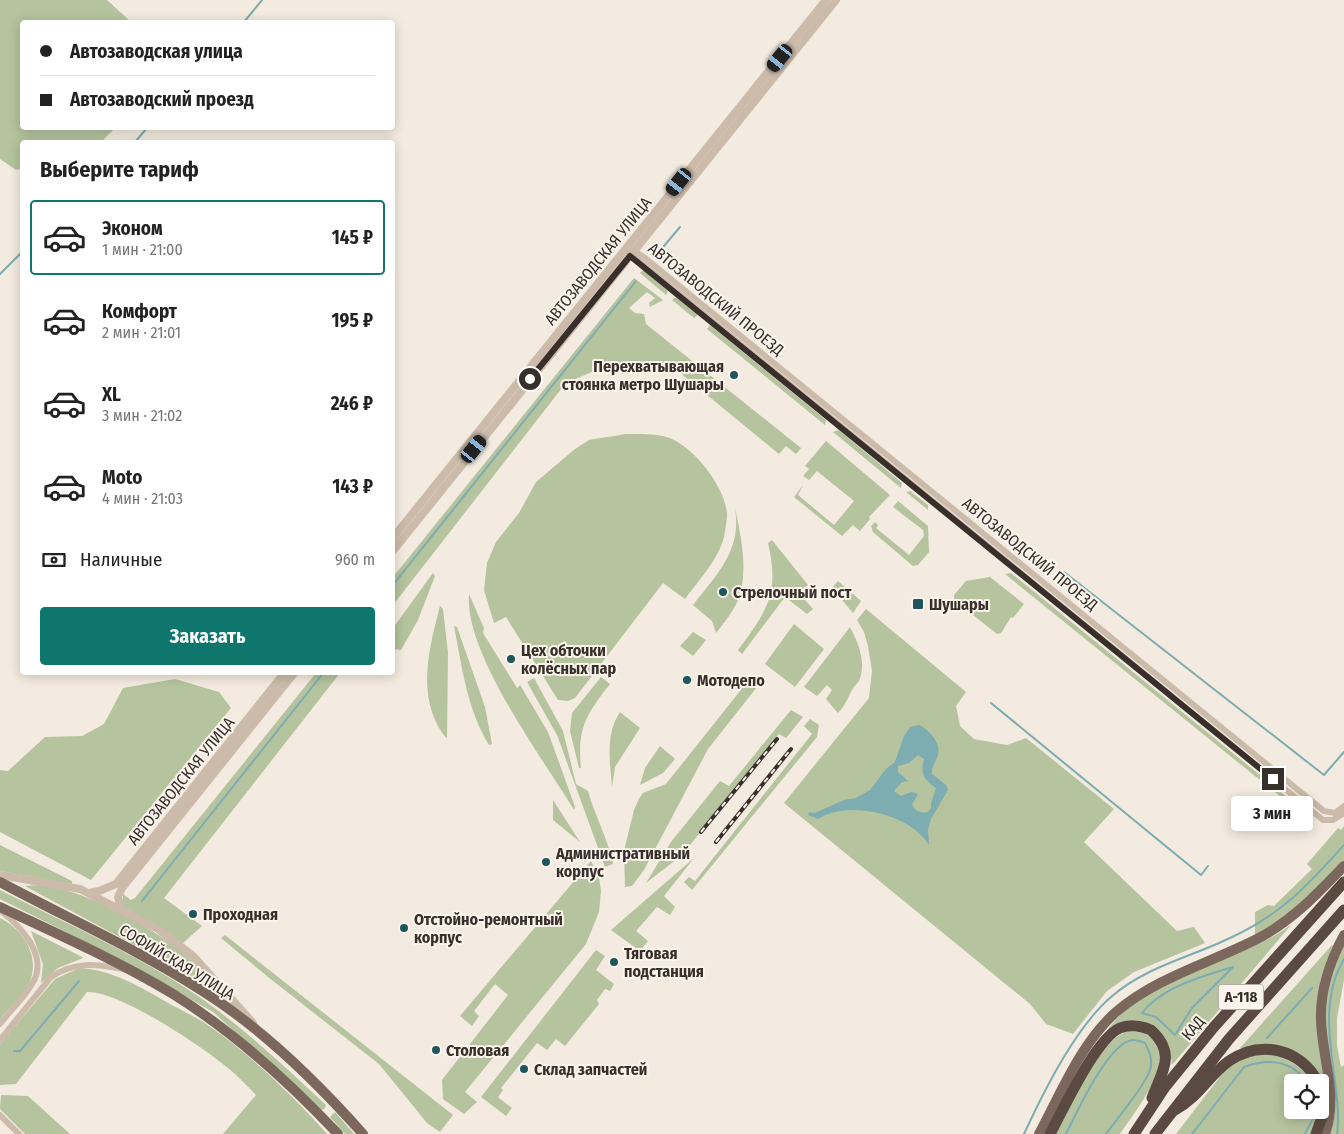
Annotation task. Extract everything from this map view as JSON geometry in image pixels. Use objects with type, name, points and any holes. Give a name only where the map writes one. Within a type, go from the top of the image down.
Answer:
[{"type":"highway","name":"КАД","points":[[1134,1134],[1144,1116],[1165,1087],[1214,1028],[1344,882]]},
{"type":"highway","name":"А-118","points":[[1155,1134],[1229,1039],[1344,910]]},
{"type":"highway","points":[[1050,1134],[1090,1062],[1103,1044],[1120,1028],[1132,1026],[1151,1030],[1158,1036],[1166,1056],[1162,1076],[1144,1116]]},
{"type":"highway","points":[[1172,1112],[1190,1102],[1230,1061],[1252,1050],[1264,1048],[1285,1052],[1305,1064],[1312,1074]]},
{"type":"highway","points":[[1316,1134],[1321,1119]]},
{"type":"main road","points":[[1040,1134],[1084,1053],[1114,1014],[1133,998],[1155,986],[1258,938],[1286,921],[1311,900],[1344,866]]},
{"type":"main road","name":"СОФИЙСКАЯ УЛИЦА","points":[[0,882],[186,981],[222,1004],[267,1040],[333,1101],[363,1134]]},
{"type":"main road","name":"СОФИЙСКАЯ УЛИЦА","points":[[0,909],[128,970],[173,994],[213,1021],[270,1068],[338,1134]]},
{"type":"main road","points":[[1325,1134],[1331,1113],[1331,1099],[1321,1019],[1322,994],[1328,970],[1344,935]]},
{"type":"main road","points":[[319,1114],[331,1109],[333,1101]]},
{"type":"street","name":"АВТОЗАВОДСКАЯ УЛИЦА","points":[[395,548],[826,0]]},
{"type":"street","name":"АВТОЗАВОДСКАЯ УЛИЦА","points":[[395,535],[836,0]]},
{"type":"street","name":"АВТОЗАВОДСКИЙ ПРОЕЗД","points":[[630,251],[1324,811],[1336,813],[1344,806]]},
{"type":"street","name":"АВТОЗАВОДСКИЙ ПРОЕЗД","points":[[630,251],[1324,820],[1333,820],[1344,814]]},
{"type":"street","name":"АВТОЗАВОДСКАЯ УЛИЦА","points":[[89,893],[116,884],[283,675]]},
{"type":"street","name":"АВТОЗАВОДСКАЯ УЛИЦА","points":[[120,909],[118,897],[122,888],[293,675]]},
{"type":"street","points":[[0,876],[64,885],[89,893],[158,929],[190,953],[267,1040]]},
{"type":"street","points":[[0,909],[26,933],[33,948],[36,963],[33,983],[0,1024]]},
{"type":"street","points":[[0,1040],[51,977],[58,972],[72,966],[89,964],[128,970]]},
{"type":"street","points":[[0,1115],[19,1134]]},
{"type":"green space","points":[[0,0],[107,0],[129,20],[20,20],[20,130],[113,130],[103,140],[20,140],[20,169],[16,170],[0,159]]},
{"type":"green space","points":[[643,270],[668,291],[666,295],[640,273]]},
{"type":"green space","points":[[634,278],[663,300],[650,307],[649,303],[655,298],[647,292],[629,308],[635,313],[644,314],[646,324],[801,448],[796,454],[786,446],[779,454],[668,363],[606,366],[566,383],[395,602],[395,575]]},
{"type":"green space","points":[[677,298],[698,315],[694,318],[672,300]]},
{"type":"green space","points":[[710,325],[826,420],[825,425],[707,329]]},
{"type":"green space","points":[[839,430],[902,483],[901,488],[833,432]]},
{"type":"green space","points":[[626,434],[667,437],[681,444],[699,460],[715,481],[725,503],[727,514],[724,537],[713,562],[685,599],[663,583],[575,698],[568,701],[558,700],[506,617],[494,623],[484,590],[487,563],[496,542],[519,513],[536,482],[575,449],[589,440]]},
{"type":"green space","points":[[826,441],[890,495],[869,517],[870,519],[860,531],[853,525],[842,536],[794,497],[803,485],[798,495],[834,525],[854,501],[817,471],[809,480],[803,476],[809,469],[805,466]]},
{"type":"green space","points":[[910,491],[928,505],[928,510],[906,492]]},
{"type":"green space","points":[[898,501],[928,526],[929,552],[918,565],[913,566],[873,532],[871,526],[875,522],[878,525],[876,528],[909,555],[924,536],[923,530],[893,507]]},
{"type":"green space","points":[[735,508],[743,554],[743,578],[738,600],[716,633],[712,621],[693,605],[726,561],[735,537]]},
{"type":"green space","points":[[772,540],[808,585],[799,593],[813,609],[807,614],[785,597],[742,654],[738,650],[757,624],[768,601],[772,575],[768,543]]},
{"type":"green space","points":[[433,573],[435,576],[418,620],[401,650],[395,649],[395,625]]},
{"type":"green space","points":[[1011,573],[1298,806],[1297,810],[1005,574]]},
{"type":"green space","points":[[990,577],[1024,604],[1013,618],[1011,617],[1001,633],[997,634],[954,600],[954,595],[966,581]]},
{"type":"green space","points":[[838,581],[861,601],[853,613],[832,588]]},
{"type":"green space","points":[[469,594],[484,628],[483,633],[517,688],[520,685],[548,732],[575,807],[574,810],[525,734],[492,674],[479,645],[471,618]]},
{"type":"green space","points":[[440,606],[443,609],[448,653],[447,738],[438,726],[432,712],[427,682],[430,651]]},
{"type":"green space","points":[[866,609],[966,692],[956,706],[960,726],[974,739],[1007,745],[1026,738],[1114,809],[1084,842],[1177,931],[1194,927],[1205,943],[1134,972],[1107,991],[1073,1034],[1046,1024],[1030,1004],[784,803],[869,698],[872,671],[864,632],[857,620]]},
{"type":"green space","points":[[794,624],[824,649],[795,687],[765,664]]},
{"type":"green space","points":[[454,626],[457,627],[485,707],[492,744],[489,745],[470,702]]},
{"type":"green space","points":[[850,627],[856,639],[862,667],[859,681],[838,713],[826,699],[832,690],[827,685],[817,696],[804,687]]},
{"type":"green space","points":[[693,632],[706,640],[693,656],[680,646]]},
{"type":"green space","points":[[314,675],[338,675],[164,898],[202,926],[183,943],[123,907],[123,894],[131,900],[135,898]]},
{"type":"green space","points":[[752,676],[761,682],[708,749],[644,870],[632,886],[625,887],[624,851],[634,810],[639,799],[643,793],[666,784]]},
{"type":"green space","points":[[601,677],[610,684],[585,723],[580,742],[581,768],[579,768],[570,731],[572,713]]},
{"type":"green space","points":[[534,678],[563,731],[576,784],[588,791],[613,864],[605,867],[557,735],[527,682]]},
{"type":"green space","points":[[175,679],[219,692],[231,708],[91,880],[0,832],[0,770],[8,771],[45,737],[82,736],[104,724],[123,688]]},
{"type":"green space","points":[[791,710],[803,717],[786,738],[779,734],[682,855],[646,883],[671,842],[720,781],[729,786]]},
{"type":"green space","points":[[620,712],[640,728],[615,767],[612,787],[610,739],[615,721]]},
{"type":"green space","points":[[810,719],[819,725],[817,737],[692,890],[684,882],[689,877],[695,881],[812,734],[804,726]]},
{"type":"green space","points":[[660,746],[675,759],[663,773],[640,785],[645,768]]},
{"type":"green space","points":[[553,800],[580,842],[553,820]]},
{"type":"green space","points":[[1344,826],[1344,862],[1290,914],[1255,936],[1255,912],[1268,905],[1274,906],[1312,869],[1307,864],[1338,828],[1341,830]]},
{"type":"green space","points":[[0,845],[72,881],[72,884],[0,871]]},
{"type":"green space","points":[[694,858],[664,896],[675,907],[670,915],[657,907],[636,931],[648,941],[640,951],[611,930]]},
{"type":"green space","points":[[591,861],[599,877],[601,891],[599,912],[586,944],[465,1092],[477,1102],[464,1114],[443,1099],[442,1080],[508,995],[495,984],[474,1011],[479,1016],[472,1026],[460,1016]]},
{"type":"green space","points":[[25,886],[46,886],[72,892],[101,903],[131,918],[185,954],[205,973],[217,991],[213,992],[197,979]]},
{"type":"green space","points":[[0,890],[124,952],[195,994],[262,1047],[326,1105],[325,1108],[322,1110],[213,1012],[122,960],[0,899]]},
{"type":"green space","points":[[0,918],[9,923],[23,937],[32,955],[33,965],[32,976],[28,986],[0,1019]]},
{"type":"green space","points":[[1292,924],[1172,1065],[1169,1045],[1152,1025],[1136,1020],[1127,1021],[1107,1031],[1124,1012],[1145,996],[1168,983],[1270,938]]},
{"type":"green space","points":[[31,931],[83,958],[58,968],[41,983],[43,964]]},
{"type":"green space","points":[[225,935],[453,1115],[440,1132],[427,1123],[379,1064],[221,938]]},
{"type":"green space","points":[[1344,944],[1344,980],[1337,1018],[1337,1046],[1341,1067],[1344,1065],[1344,1134],[1330,1134],[1334,1120],[1335,1092],[1326,1035],[1325,1011],[1330,982]]},
{"type":"green space","points":[[1332,945],[1321,977],[1319,992],[1324,1074],[1318,1074],[1307,1061],[1288,1049],[1266,1045],[1240,1048]]},
{"type":"green space","points":[[596,950],[605,956],[596,970],[614,984],[610,991],[605,989],[597,1000],[599,1004],[565,1046],[556,1039],[547,1050],[537,1043],[501,1088],[503,1090],[498,1097],[512,1108],[506,1116],[481,1097]]},
{"type":"green space","points":[[79,968],[91,969],[122,979],[204,1022],[256,1063],[327,1134],[223,1134],[256,1095],[228,1068],[181,1034],[119,1000],[101,994],[87,992],[16,1084],[0,1085],[0,1044],[55,979]]},
{"type":"green space","points":[[1130,1031],[1149,1036],[1159,1046],[1160,1059],[1156,1075],[1148,1092],[1120,1134],[1054,1134],[1096,1059],[1118,1036]]},
{"type":"green space","points":[[1269,1053],[1294,1063],[1305,1074],[1284,1074],[1284,1119],[1315,1119],[1311,1134],[1176,1134],[1226,1069],[1248,1056]]},
{"type":"green space","points":[[1,1095],[28,1096],[70,1134],[25,1134],[0,1109]]},
{"type":"green space","points":[[335,1112],[354,1134],[345,1134],[330,1117]]},
{"type":"water","points":[[920,725],[936,741],[938,755],[932,774],[946,785],[948,790],[931,819],[928,830],[929,845],[920,834],[908,825],[878,813],[862,810],[845,810],[831,813],[818,819],[808,815],[809,812],[815,813],[844,800],[856,798],[870,790],[886,769],[895,762],[904,736],[910,727]],"holes":[[[918,755],[924,759],[924,776],[936,788],[931,808],[928,812],[923,813],[916,810],[912,804],[918,795],[916,793],[911,792],[901,796],[894,791],[902,782],[908,781],[898,772],[898,766],[909,763]]]},
{"type":"waterway","points":[[246,20],[262,0]]},
{"type":"waterway","points":[[137,140],[145,130]]},
{"type":"waterway","points":[[659,252],[680,227]]},
{"type":"waterway","points":[[0,274],[20,254]]},
{"type":"waterway","points":[[395,582],[636,281]]},
{"type":"waterway","points":[[1064,572],[1324,775],[1344,752]]},
{"type":"waterway","points":[[142,901],[322,675]]},
{"type":"waterway","points":[[991,703],[1201,875],[1208,866]]},
{"type":"waterway","points":[[1024,1134],[1051,1080],[1073,1043],[1085,1025],[1111,997],[1153,970],[1215,945],[1265,919],[1293,898],[1344,845]]},
{"type":"waterway","points":[[1337,1134],[1338,1115],[1329,1026],[1330,1003],[1335,980],[1344,959]]},
{"type":"waterway","points":[[1233,967],[1192,1008],[1175,1035],[1156,1017],[1142,1013],[1150,1004],[1172,989],[1233,967]]},
{"type":"waterway","points":[[14,1051],[20,1051],[79,981]]},
{"type":"waterway","points":[[1267,1038],[1312,988]]},
{"type":"waterway","points":[[1066,1134],[1095,1079],[1115,1051],[1125,1043],[1134,1040],[1145,1043],[1151,1060],[1149,1073],[1139,1090],[1106,1134]]},
{"type":"waterway","points":[[1192,1134],[1244,1067],[1262,1062],[1279,1063],[1287,1065],[1300,1074]]},
{"type":"waterway","points":[[1305,1134],[1313,1119]]},
{"type":"railway","points":[[701,832],[777,739]]},
{"type":"railway","points":[[716,842],[791,749]]},
{"type":"place","name":"Перехватывающая стоянка метро Шушары","points":[[734,375]]},
{"type":"place","name":"Стрелочный пост","points":[[723,592]]},
{"type":"place","name":"Шушары","points":[[918,604]]},
{"type":"place","name":"Цех обточки колёсных пар","points":[[511,659]]},
{"type":"place","name":"Мотодепо","points":[[687,680]]},
{"type":"place","name":"Административный корпус","points":[[546,862]]},
{"type":"place","name":"Проходная","points":[[193,914]]},
{"type":"place","name":"Отстойно-ремонтный корпус","points":[[404,928]]},
{"type":"place","name":"Тяговая подстанция","points":[[614,962]]},
{"type":"place","name":"Столовая","points":[[436,1050]]},
{"type":"place","name":"Склад запчастей","points":[[524,1069]]},
{"type":"route","points":[[530,379],[630,256],[1273,779]]}]
